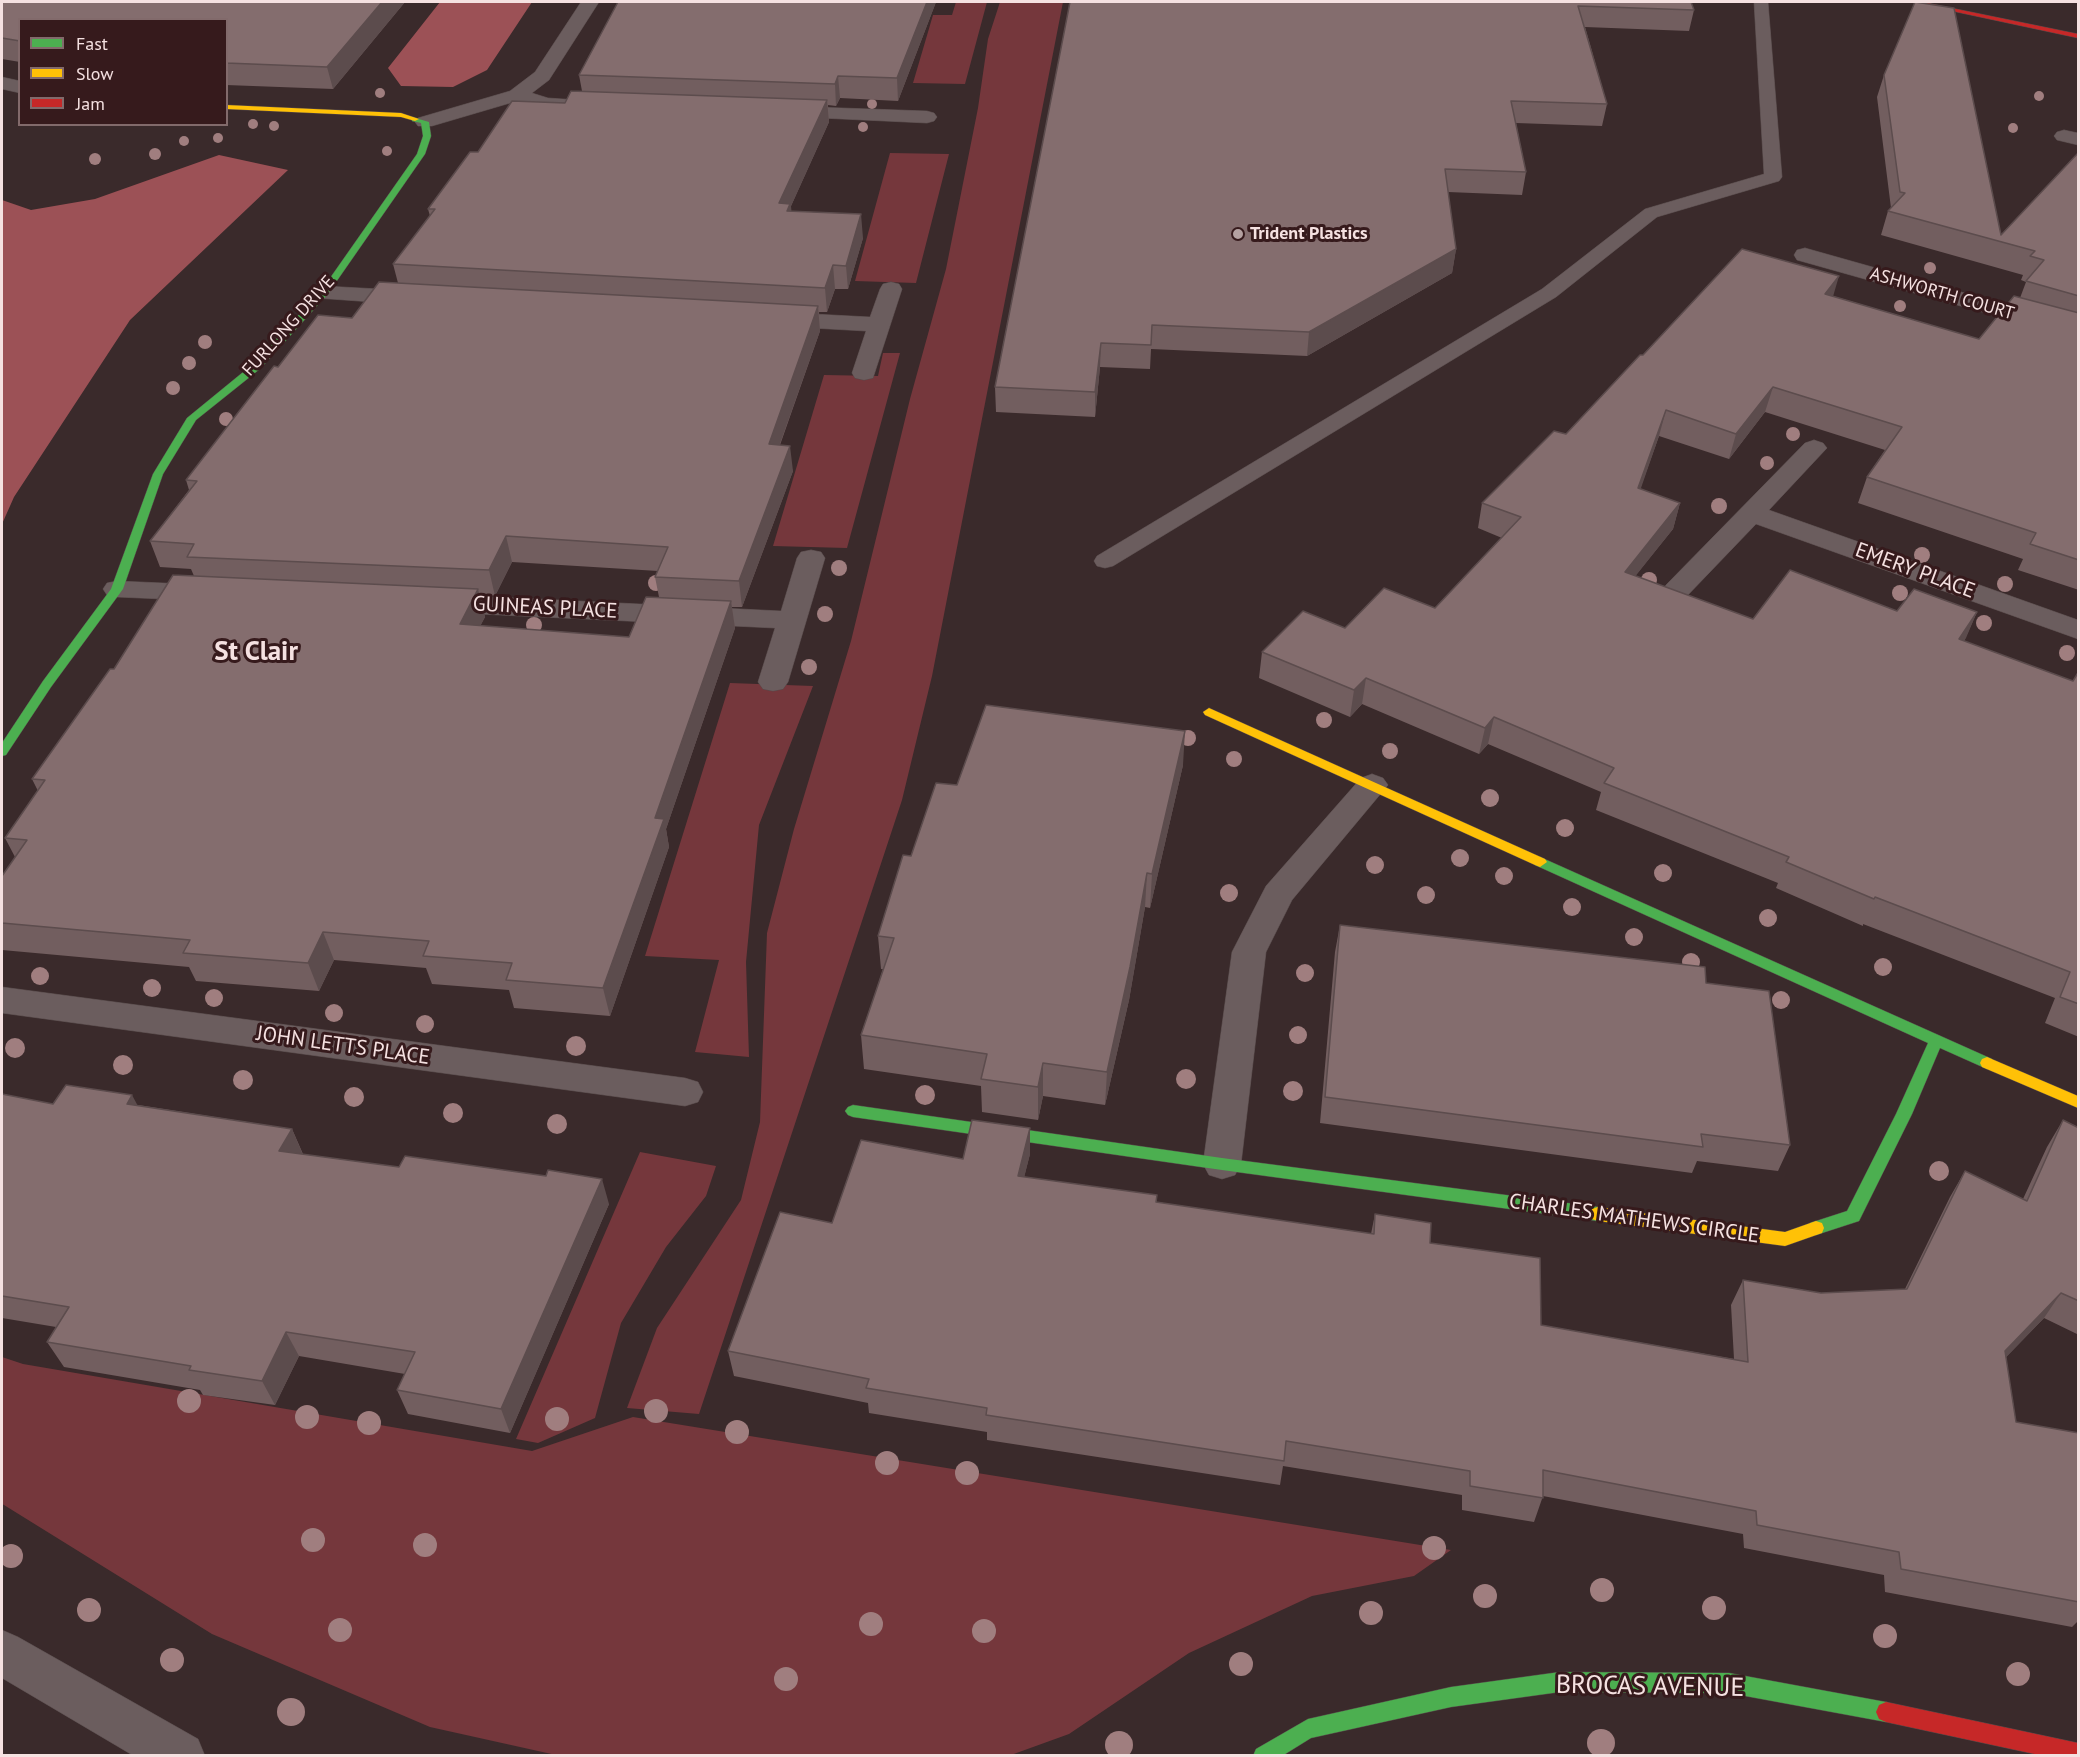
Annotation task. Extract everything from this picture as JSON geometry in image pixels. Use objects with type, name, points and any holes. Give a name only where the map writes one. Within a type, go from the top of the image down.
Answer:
[{"type":"street","points":[[228,107],[401,115],[425,122],[488,105],[517,95],[542,76],[590,2]]},
{"type":"street","points":[[1914,2],[2079,36]]},
{"type":"street","points":[[2,83],[18,87]]},
{"type":"street","points":[[517,95],[547,104],[606,106]]},
{"type":"street","points":[[760,111],[927,117]]},
{"type":"street","name":"FURLONG DRIVE","points":[[2,752],[47,684],[117,589],[158,474],[192,418],[257,366],[324,293],[421,154],[427,136],[425,122]]},
{"type":"street","name":"ASHWORTH COURT","points":[[1805,255],[2079,332]]},
{"type":"street","points":[[864,373],[891,289]]},
{"type":"street","points":[[324,293],[433,299]]},
{"type":"street","points":[[750,318],[879,325]]},
{"type":"street","points":[[1676,591],[1814,448]]},
{"type":"street","name":"EMERY PLACE","points":[[1751,513],[2079,630]]},
{"type":"street","points":[[773,682],[811,558]]},
{"type":"street","points":[[117,589],[238,594]]},
{"type":"street","name":"GUINEAS PLACE","points":[[415,603],[792,620]]},
{"type":"street","points":[[1209,712],[1372,784],[1936,1042],[2079,1102]]},
{"type":"street","points":[[1222,1164],[1249,952],[1278,894],[1372,784]]},
{"type":"street","name":"JOHN LETTS PLACE","points":[[2,1000],[685,1092]]},
{"type":"street","name":"CHARLES MATHEWS CIRCLE","points":[[853,1111],[1222,1164],[1785,1239],[1853,1216],[1905,1114],[1936,1042]]},
{"type":"street","points":[[2,1653],[181,1755]]},
{"type":"street","name":"BROCAS AVENUE","points":[[1263,1755],[1308,1729],[1451,1697],[1560,1682],[1729,1683],[1939,1722],[2079,1753]]},
{"type":"lane","points":[[1105,561],[1549,293],[1651,213],[1773,177],[1761,2]]},
{"type":"shaded area","points":[[440,2],[532,2],[487,70],[453,87],[401,86],[388,68]]},
{"type":"shaded area","points":[[956,2],[987,2],[965,84],[913,83],[933,15],[952,15]]},
{"type":"shaded area","points":[[1000,2],[1063,2],[932,676],[902,800],[699,1414],[627,1408],[657,1328],[741,1200],[760,1122],[767,933],[794,829],[851,641],[910,399],[946,269],[978,108],[988,39]]},
{"type":"shaded area","points":[[890,153],[949,154],[916,283],[855,281]]},
{"type":"shaded area","points":[[219,155],[288,170],[130,320],[14,497],[2,524],[2,200],[31,210],[95,199]]},
{"type":"shaded area","points":[[883,353],[900,353],[847,548],[773,546],[824,375],[878,376]]},
{"type":"shaded area","points":[[730,683],[813,686],[759,825],[746,962],[749,1057],[695,1052],[719,960],[645,956]]},
{"type":"shaded area","points":[[640,1152],[716,1166],[706,1196],[666,1247],[621,1323],[595,1418],[538,1443],[516,1439]]},
{"type":"shaded area","points":[[2,1357],[23,1364],[532,1451],[633,1417],[1451,1550],[1414,1576],[1312,1596],[1189,1653],[1069,1734],[1011,1755],[556,1755],[430,1727],[212,1634],[2,1504]]},
{"type":"building","points":[[2,2],[382,2],[327,67],[228,63],[228,18],[18,18],[18,41],[2,38]]},
{"type":"building","points":[[618,2],[927,2],[897,78],[838,76],[835,84],[579,75]]},
{"type":"building","name":"Trident Plastics","points":[[1070,2],[1691,2],[1694,10],[1578,6],[1607,104],[1511,101],[1526,172],[1445,169],[1456,249],[1309,332],[1152,325],[1151,345],[1101,343],[1095,392],[995,387]]},
{"type":"building","points":[[1915,2],[1954,8],[2001,235],[2079,152],[2079,296],[2026,281],[2044,260],[2030,256],[2035,251],[1888,211],[1905,193],[1900,192],[1884,75]]},
{"type":"building","points":[[571,91],[827,100],[779,203],[790,204],[787,211],[861,214],[846,266],[833,265],[825,288],[393,264],[435,209],[428,209],[470,152],[478,152],[512,101],[565,103]]},
{"type":"building","points":[[1742,249],[1839,276],[1825,294],[1979,339],[2014,296],[2079,313],[2079,560],[2030,544],[2036,533],[1867,477],[1902,427],[1773,387],[1736,434],[1666,410],[1638,488],[1680,503],[1625,572],[1753,619],[1790,570],[1897,611],[1914,589],[1977,612],[1959,639],[2073,681],[2079,671],[2079,1004],[2060,997],[2070,972],[1875,897],[1874,899],[1786,862],[1789,857],[1604,783],[1614,768],[1494,717],[1485,728],[1366,678],[1354,690],[1262,652],[1303,611],[1345,628],[1384,588],[1435,608],[1521,517],[1482,503],[1554,431],[1566,434]]},
{"type":"building","points":[[379,282],[818,306],[769,444],[790,446],[739,581],[655,577],[668,547],[506,536],[489,570],[187,557],[194,544],[150,541],[197,481],[186,480],[274,366],[278,367],[318,315],[352,318]]},
{"type":"building","points":[[173,575],[478,589],[460,624],[629,637],[646,597],[731,601],[655,818],[664,819],[603,988],[506,980],[512,963],[423,956],[429,941],[323,932],[308,963],[183,953],[190,940],[2,923],[2,876],[27,840],[5,838],[45,780],[32,779],[110,669],[114,669]]},
{"type":"building","points":[[986,705],[1185,731],[1152,874],[1147,873],[1130,967],[1107,1072],[1043,1063],[1038,1087],[981,1079],[987,1054],[861,1035],[894,938],[878,936],[903,855],[911,856],[936,783],[957,785]]},
{"type":"building","points":[[1340,925],[1705,967],[1706,983],[1769,991],[1790,1145],[1701,1134],[1703,1147],[1325,1097]]},
{"type":"building","points":[[66,1085],[132,1095],[127,1104],[292,1129],[279,1151],[399,1167],[405,1156],[546,1176],[548,1170],[602,1179],[501,1409],[397,1390],[415,1352],[286,1332],[262,1381],[189,1370],[191,1366],[47,1342],[69,1307],[2,1296],[2,1094],[53,1104]]},
{"type":"building","points":[[972,1120],[1030,1128],[1018,1176],[1157,1195],[1156,1202],[1374,1234],[1375,1214],[1431,1223],[1430,1243],[1540,1258],[1541,1325],[1748,1362],[1743,1280],[1821,1293],[1907,1289],[1965,1171],[2027,1201],[2063,1120],[2079,1128],[2079,1301],[2061,1293],[2005,1351],[2016,1422],[2079,1433],[2079,1602],[1901,1569],[1899,1552],[1757,1525],[1756,1511],[1543,1470],[1543,1498],[1470,1486],[1470,1471],[1286,1441],[1284,1461],[986,1415],[987,1408],[866,1388],[869,1379],[728,1351],[780,1212],[832,1223],[861,1140],[963,1159]]},
{"type":"traffic: fast","points":[[2,752],[47,684],[117,589],[158,474],[192,418],[257,366],[324,293],[421,154],[427,136],[425,122],[415,119]]},
{"type":"traffic: fast","points":[[1540,862],[1987,1063]]},
{"type":"traffic: fast","points":[[1816,1228],[1853,1216],[1904,1114],[1936,1042]]},
{"type":"traffic: fast","points":[[853,1111],[1222,1164],[1598,1214]]},
{"type":"traffic: fast","points":[[1263,1756],[1308,1729],[1451,1697],[1560,1682],[1729,1683],[1886,1712]]},
{"type":"traffic: slow","points":[[228,107],[401,115],[415,119]]},
{"type":"traffic: slow","points":[[1209,712],[1540,862]]},
{"type":"traffic: slow","points":[[1987,1063],[2078,1102]]},
{"type":"traffic: slow","points":[[1598,1214],[1785,1239],[1816,1228]]},
{"type":"traffic: jam","points":[[1914,2],[2078,36]]},
{"type":"traffic: jam","points":[[1886,1712],[2078,1753]]},
{"type":"place","name":"Trident Plastics","points":[[1238,234]]},
{"type":"district","name":"St Clair","points":[[256,652]]}]
